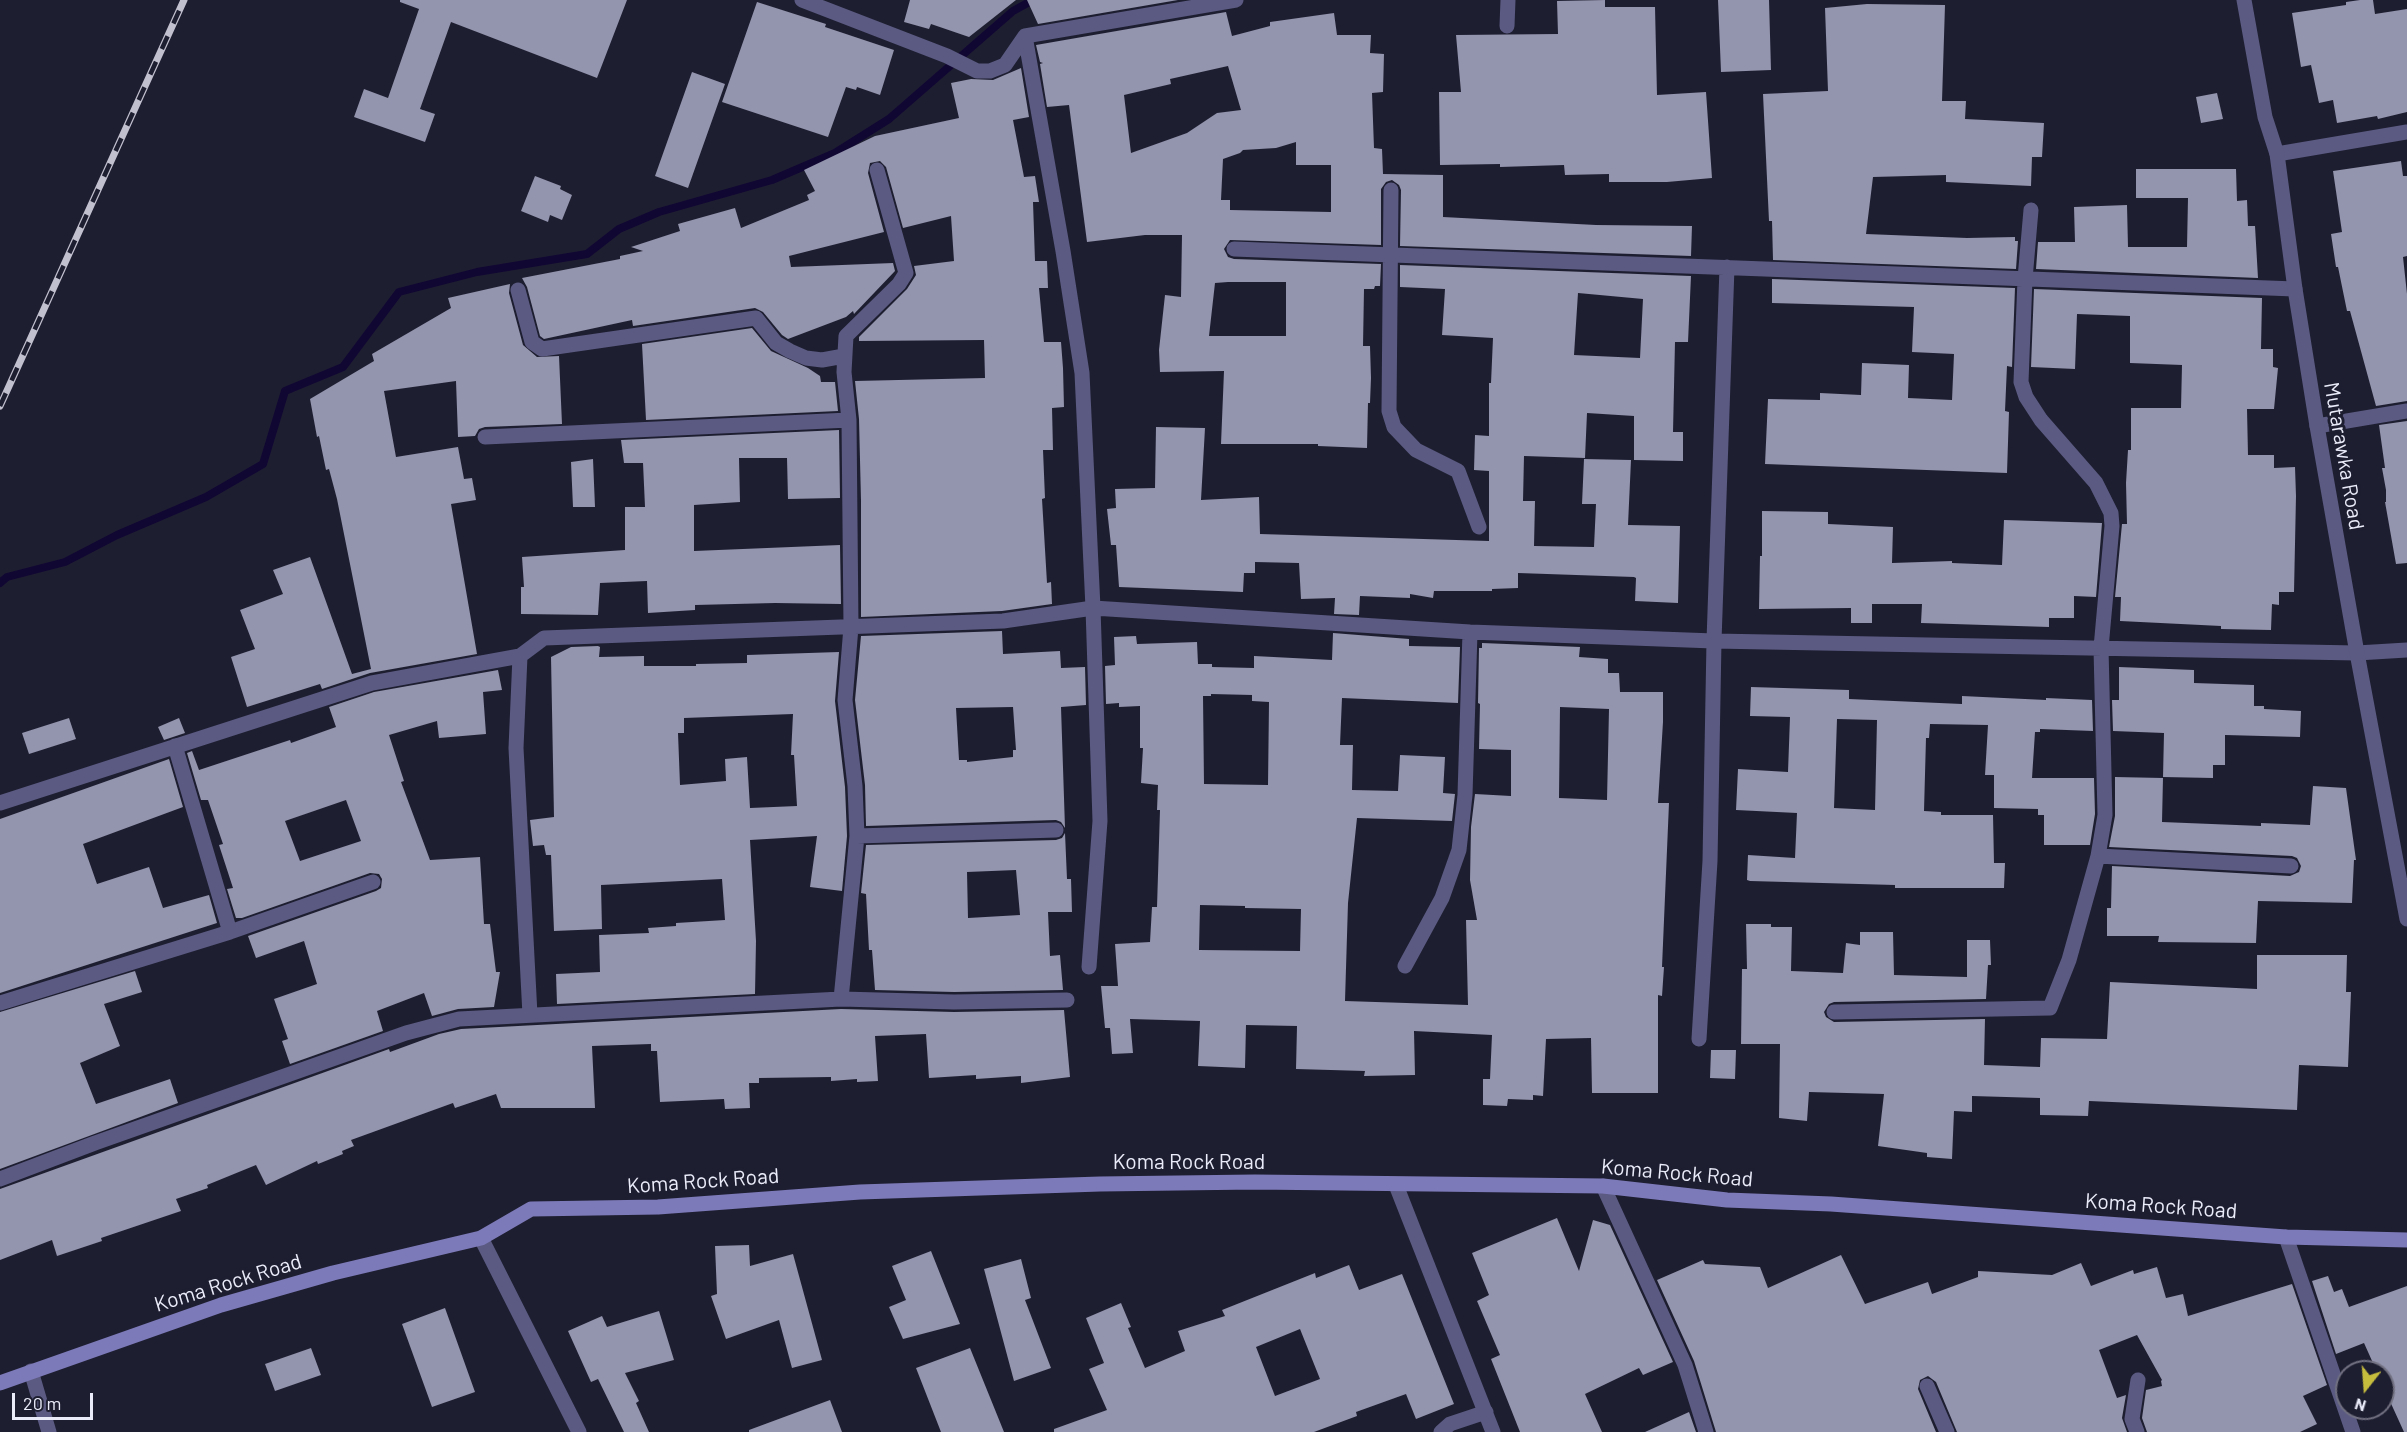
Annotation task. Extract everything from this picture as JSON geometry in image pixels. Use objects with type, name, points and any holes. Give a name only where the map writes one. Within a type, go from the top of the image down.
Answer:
[{"type":"main road","name":"Koma Rock Road","points":[[0,1383],[221,1305],[333,1273],[481,1238],[531,1209],[658,1207],[860,1192],[1100,1184],[1255,1182],[1603,1186],[1727,1200],[1842,1204],[2286,1237],[2407,1240]]},
{"type":"street","points":[[802,0],[947,56],[977,71],[990,71],[1005,65],[1025,36],[1236,0]]},
{"type":"street","points":[[1507,26],[1508,0]]},
{"type":"street","name":"Mutarawka Road","points":[[2244,0],[2265,117],[2277,154],[2295,289],[2317,426],[2407,919]]},
{"type":"street","points":[[1025,36],[1082,373],[1100,821],[1089,967]]},
{"type":"street","points":[[2277,154],[2407,132]]},
{"type":"street","points":[[841,999],[857,836],[855,786],[845,700],[851,627],[849,420],[844,356],[846,336],[899,284],[906,273],[877,170]]},
{"type":"street","points":[[1391,190],[1389,411],[1394,427],[1416,450],[1458,471],[1479,527]]},
{"type":"street","points":[[1834,1012],[2050,1008],[2069,960],[2098,856],[2105,815],[2101,648],[2112,526],[2110,513],[2097,483],[2041,420],[2026,397],[2021,382],[2025,279],[2031,210]]},
{"type":"street","points":[[1234,249],[2295,289]]},
{"type":"street","points":[[1699,1039],[1710,861],[1714,641],[1727,267]]},
{"type":"street","points":[[518,290],[532,342],[542,349],[756,318],[776,343],[798,355],[822,360],[844,356]]},
{"type":"street","points":[[2317,426],[2407,411]]},
{"type":"street","points":[[485,436],[849,420]]},
{"type":"street","points":[[0,803],[372,683],[520,656],[544,638],[1003,621],[1093,608],[1470,632],[1714,641],[2357,653],[2407,650]]},
{"type":"street","points":[[1405,966],[1442,898],[1459,850],[1465,795],[1470,632]]},
{"type":"street","points":[[520,656],[516,748],[530,1016]]},
{"type":"street","points":[[175,746],[230,932]]},
{"type":"street","points":[[857,836],[1056,830]]},
{"type":"street","points":[[2098,856],[2291,866]]},
{"type":"street","points":[[0,1003],[230,932],[373,882]]},
{"type":"street","points":[[0,1179],[406,1033],[459,1018],[841,999],[954,1002],[1067,1000]]},
{"type":"street","points":[[1396,1185],[1493,1432]]},
{"type":"street","points":[[1603,1186],[1685,1365],[1706,1432]]},
{"type":"street","points":[[2286,1237],[2353,1432]]},
{"type":"street","points":[[481,1238],[579,1432]]},
{"type":"street","points":[[31,1371],[49,1432]]},
{"type":"street","points":[[2137,1432],[2132,1419],[2138,1380]]},
{"type":"street","points":[[1927,1386],[1947,1432]]},
{"type":"street","points":[[1441,1432],[1450,1424],[1486,1412]]},
{"type":"building","points":[[400,0],[627,0],[597,78],[451,22],[420,109],[435,114],[425,142],[354,117],[364,89],[388,98],[419,9],[400,2]]},
{"type":"building","points":[[910,0],[1016,0],[969,37],[931,24],[929,29],[904,22]]},
{"type":"building","points":[[1027,0],[1178,0],[1038,24]]},
{"type":"building","points":[[1605,0],[1605,7],[1655,7],[1657,95],[1706,92],[1712,178],[1667,182],[1609,182],[1609,174],[1565,175],[1564,165],[1500,167],[1500,164],[1440,165],[1439,92],[1461,92],[1456,35],[1558,34],[1557,1]]},
{"type":"building","points":[[1718,0],[1769,0],[1771,70],[1721,72]]},
{"type":"building","points":[[2373,0],[2375,14],[2407,9],[2407,112],[2378,119],[2377,116],[2337,123],[2333,100],[2319,103],[2311,65],[2301,67],[2292,13],[2346,5],[2346,2]]},
{"type":"building","points":[[757,2],[826,24],[825,27],[894,50],[880,95],[857,87],[856,90],[846,87],[828,137],[722,102]]},
{"type":"building","points":[[1867,4],[1945,5],[1942,101],[1966,101],[1965,119],[2044,123],[2042,157],[2032,157],[2031,186],[1946,182],[1946,175],[1873,177],[1866,234],[1967,238],[2015,237],[2015,241],[2018,241],[2016,269],[1773,260],[1763,94],[1828,91],[1825,8]]},
{"type":"building","points":[[1226,12],[1232,36],[1270,26],[1270,22],[1334,13],[1337,35],[1371,35],[1370,53],[1384,54],[1383,92],[1372,93],[1374,148],[1382,149],[1383,174],[1443,175],[1443,217],[1596,225],[1692,226],[1691,256],[1400,246],[1401,190],[1399,185],[1392,180],[1386,182],[1381,189],[1381,245],[1230,240],[1224,249],[1228,257],[1234,259],[1381,264],[1380,286],[1375,286],[1374,289],[1364,289],[1363,346],[1370,346],[1371,378],[1367,448],[1318,446],[1318,444],[1221,444],[1224,371],[1160,372],[1159,350],[1165,295],[1181,297],[1182,235],[1145,235],[1087,242],[1069,105],[1047,107],[1040,64],[1043,63],[1040,62],[1036,45]],"holes":[[[1228,66],[1241,110],[1217,113],[1187,133],[1131,153],[1124,95],[1171,84],[1170,79]],[[1296,142],[1296,165],[1331,165],[1331,212],[1230,210],[1230,200],[1221,200],[1223,159],[1243,150],[1276,148]],[[1286,282],[1286,336],[1209,336],[1215,283]]]},
{"type":"building","points":[[1021,68],[1029,117],[1013,120],[1024,177],[1035,176],[1039,202],[1033,202],[1035,261],[1047,261],[1048,288],[1039,288],[1044,342],[1061,342],[1063,368],[1064,407],[1052,408],[1053,450],[1043,450],[1045,498],[1042,499],[1047,583],[1051,582],[1052,604],[1002,611],[861,617],[859,419],[855,381],[985,378],[984,340],[859,341],[859,337],[907,289],[916,275],[914,266],[954,261],[951,216],[903,228],[886,167],[880,161],[870,163],[868,173],[884,232],[789,256],[791,267],[893,263],[895,271],[854,314],[853,311],[846,317],[788,339],[763,312],[755,308],[633,326],[632,320],[544,339],[540,336],[527,287],[522,278],[620,259],[620,256],[643,251],[631,247],[680,231],[678,224],[735,208],[741,228],[809,200],[807,195],[815,191],[804,170],[875,136],[959,118],[951,83],[971,79],[993,80]]},
{"type":"building","points":[[692,72],[725,84],[688,188],[655,176]]},
{"type":"building","points":[[2217,93],[2223,119],[2201,123],[2196,97]]},
{"type":"building","points":[[2401,161],[2403,176],[2407,176],[2407,256],[2403,257],[2407,294],[2407,401],[2376,406],[2350,311],[2347,311],[2338,267],[2336,267],[2331,234],[2342,232],[2333,171]]},
{"type":"building","points":[[2136,169],[2236,169],[2237,201],[2247,200],[2248,226],[2255,226],[2258,278],[2036,269],[2038,242],[2075,242],[2074,207],[2127,205],[2128,247],[2187,247],[2188,198],[2136,198]]},
{"type":"building","points":[[535,176],[561,186],[560,189],[572,195],[562,220],[550,215],[548,222],[521,211]]},
{"type":"building","points":[[1400,265],[1691,276],[1688,342],[1675,342],[1673,432],[1683,432],[1683,461],[1634,460],[1634,416],[1587,413],[1585,458],[1524,456],[1523,501],[1535,501],[1534,546],[1594,547],[1596,504],[1582,504],[1584,459],[1631,460],[1628,525],[1680,526],[1678,603],[1635,601],[1636,578],[1634,577],[1518,573],[1518,588],[1492,589],[1492,591],[1434,591],[1433,598],[1410,594],[1410,598],[1360,596],[1359,615],[1334,614],[1335,598],[1301,599],[1299,563],[1255,562],[1255,573],[1244,573],[1243,592],[1119,587],[1116,545],[1111,545],[1107,509],[1116,508],[1115,489],[1155,488],[1156,427],[1205,428],[1201,500],[1259,497],[1260,534],[1489,541],[1489,471],[1474,470],[1475,435],[1489,436],[1489,383],[1491,383],[1493,338],[1442,335],[1445,289],[1400,287]],"holes":[[[1578,293],[1643,299],[1640,358],[1574,355]]]},
{"type":"building","points":[[1772,279],[2015,288],[2012,367],[2007,366],[2005,411],[2009,412],[2007,473],[1765,464],[1768,399],[1820,400],[1820,393],[1861,395],[1862,363],[1909,365],[1908,398],[1952,400],[1954,354],[1912,352],[1914,307],[1772,303]]},
{"type":"building","points":[[510,284],[509,293],[523,345],[537,357],[559,356],[562,424],[485,427],[479,429],[475,436],[458,437],[456,381],[384,391],[396,457],[458,447],[464,479],[472,478],[476,500],[451,504],[477,654],[370,673],[322,689],[320,684],[247,707],[231,657],[255,649],[240,610],[283,594],[273,570],[310,557],[352,674],[371,669],[337,499],[329,469],[326,470],[319,436],[317,437],[310,399],[374,361],[372,354],[451,308],[448,298]]},
{"type":"building","points":[[2034,289],[2262,298],[2261,349],[2273,349],[2273,367],[2278,368],[2274,409],[2247,409],[2248,455],[2274,455],[2274,468],[2295,467],[2296,496],[2294,592],[2279,592],[2279,605],[2272,604],[2271,630],[2221,629],[2221,626],[2120,621],[2121,597],[2115,597],[2122,524],[2127,524],[2126,483],[2128,450],[2131,450],[2131,408],[2181,408],[2182,365],[2130,363],[2130,316],[2077,314],[2075,369],[2031,367]]},
{"type":"building","points":[[752,328],[771,351],[808,368],[820,376],[821,382],[835,382],[838,411],[646,420],[642,344]]},
{"type":"building","points":[[2407,421],[2407,563],[2396,564],[2385,502],[2386,490],[2382,468],[2385,468],[2379,425]]},
{"type":"building","points":[[839,430],[840,498],[788,499],[787,458],[739,458],[740,502],[694,505],[694,551],[840,545],[841,604],[695,605],[695,610],[648,613],[647,581],[600,583],[598,615],[521,614],[521,587],[524,587],[522,557],[625,550],[625,507],[645,507],[643,463],[624,463],[621,440]]},
{"type":"building","points":[[593,459],[595,507],[573,507],[571,462]]},
{"type":"building","points":[[1762,511],[1828,512],[1828,524],[1893,527],[1892,563],[1952,561],[1952,563],[2002,565],[2004,520],[2102,523],[2096,597],[2074,596],[2074,618],[2049,618],[2049,627],[1921,623],[1922,604],[1872,604],[1872,623],[1851,623],[1851,608],[1759,609]]},
{"type":"building","points":[[1002,631],[1003,654],[1060,651],[1061,668],[1085,667],[1086,705],[1061,707],[1065,828],[1061,822],[1056,820],[866,826],[865,785],[855,700],[861,636]],"holes":[[[1013,707],[1016,750],[1013,750],[1013,757],[967,762],[967,760],[959,760],[956,708]]]},
{"type":"building","points":[[1333,633],[1409,639],[1409,646],[1460,647],[1458,703],[1342,698],[1340,745],[1353,745],[1352,790],[1398,791],[1400,755],[1445,757],[1443,793],[1455,794],[1452,821],[1357,818],[1348,903],[1345,1001],[1468,1005],[1466,920],[1477,920],[1470,880],[1471,827],[1475,794],[1511,796],[1511,750],[1479,749],[1479,648],[1482,648],[1482,643],[1580,647],[1579,657],[1608,659],[1608,673],[1619,673],[1620,692],[1663,692],[1658,803],[1669,803],[1662,967],[1664,967],[1662,996],[1658,995],[1658,1093],[1592,1093],[1591,1038],[1546,1039],[1543,1096],[1533,1095],[1533,1100],[1508,1099],[1507,1106],[1483,1105],[1483,1079],[1490,1079],[1492,1035],[1414,1031],[1415,1075],[1364,1076],[1365,1071],[1296,1069],[1297,1026],[1246,1025],[1245,1068],[1198,1066],[1200,1021],[1130,1019],[1133,1053],[1112,1054],[1110,1028],[1105,1028],[1101,986],[1118,986],[1115,944],[1150,942],[1152,907],[1157,907],[1160,810],[1157,810],[1158,785],[1141,783],[1143,748],[1140,748],[1140,706],[1119,707],[1119,703],[1106,704],[1105,666],[1115,665],[1114,637],[1136,636],[1137,644],[1197,642],[1198,664],[1212,664],[1212,667],[1254,668],[1254,656],[1332,660]],"holes":[[[1211,694],[1252,695],[1252,701],[1269,702],[1268,785],[1204,784],[1203,696],[1211,696]],[[1560,707],[1609,709],[1607,800],[1559,798]],[[1200,905],[1301,909],[1300,951],[1199,950]]]},
{"type":"building","points":[[598,646],[600,647],[599,657],[644,656],[644,666],[747,663],[747,655],[839,652],[835,701],[845,787],[847,836],[842,891],[810,887],[817,836],[750,840],[756,941],[755,994],[557,1004],[556,974],[600,972],[599,935],[649,933],[648,928],[676,926],[676,923],[725,920],[722,879],[601,885],[602,929],[554,931],[551,855],[546,855],[544,845],[533,846],[530,820],[554,817],[551,657],[571,647]],"holes":[[[793,714],[791,755],[794,755],[797,806],[750,808],[747,757],[725,759],[726,781],[680,785],[678,733],[684,733],[684,718]]]},
{"type":"building","points":[[2119,667],[2194,670],[2194,683],[2254,685],[2254,706],[2264,706],[2264,709],[2301,711],[2300,737],[2225,735],[2225,765],[2213,765],[2213,778],[2163,777],[2164,733],[2113,731],[2112,700],[2119,700]]},
{"type":"building","points":[[498,670],[502,690],[483,692],[486,734],[439,738],[437,721],[389,735],[404,781],[401,782],[430,860],[480,857],[484,924],[490,924],[496,972],[500,972],[494,1007],[458,1009],[432,1016],[424,993],[377,1011],[383,1031],[290,1064],[282,1041],[288,1039],[274,999],[317,984],[304,941],[256,958],[248,936],[376,891],[381,888],[382,879],[379,874],[370,873],[242,918],[236,918],[227,889],[233,888],[219,845],[223,844],[208,800],[201,800],[187,753],[192,751],[199,770],[290,740],[291,743],[336,727],[329,707],[374,692]],"holes":[[[346,800],[361,841],[300,861],[285,821]]]},
{"type":"building","points":[[1751,687],[1849,690],[1849,699],[1962,704],[1962,696],[2092,700],[2093,731],[2040,729],[2040,732],[2035,732],[2032,778],[2094,778],[2095,814],[2090,845],[2044,845],[2044,815],[2038,815],[2038,809],[1994,808],[1994,775],[1985,775],[1988,725],[1930,724],[1929,738],[1926,738],[1924,811],[1941,812],[1941,815],[1993,815],[1994,863],[2005,863],[2004,888],[1895,888],[1895,885],[1747,880],[1748,855],[1795,858],[1797,813],[1736,810],[1738,769],[1788,772],[1790,717],[1750,716]],"holes":[[[1837,719],[1877,720],[1875,810],[1834,808]]]},
{"type":"building","points":[[69,718],[76,739],[29,754],[22,733]]},
{"type":"building","points":[[179,718],[185,733],[164,740],[158,727]]},
{"type":"building","points":[[169,759],[183,807],[83,844],[97,884],[149,867],[163,908],[209,895],[217,923],[0,993],[0,819]]},
{"type":"building","points":[[2115,777],[2163,778],[2162,822],[2261,826],[2261,823],[2310,825],[2313,786],[2346,788],[2356,860],[2354,860],[2352,903],[2258,901],[2256,943],[2158,942],[2159,936],[2107,936],[2107,908],[2111,908],[2112,866],[2290,876],[2299,872],[2301,866],[2297,858],[2292,856],[2109,847],[2115,816]]},
{"type":"building","points":[[1065,833],[1067,879],[1071,879],[1072,912],[1048,912],[1050,956],[1060,955],[1063,990],[954,992],[875,990],[872,950],[869,950],[866,894],[861,893],[866,845],[1062,838]],"holes":[[[1016,870],[1020,915],[968,918],[967,872]]]},
{"type":"building","points":[[1746,924],[1792,927],[1791,971],[1843,973],[1846,943],[1860,945],[1860,932],[1893,932],[1894,975],[1967,977],[1967,940],[1990,940],[1991,965],[1988,965],[1986,999],[1834,1002],[1829,1004],[1824,1012],[1826,1017],[1834,1022],[1985,1019],[1984,1065],[2040,1067],[2041,1038],[2107,1039],[2110,982],[2257,989],[2257,955],[2347,955],[2346,992],[2351,992],[2348,1067],[2299,1065],[2297,1110],[2089,1101],[2088,1116],[2040,1115],[2040,1098],[1972,1096],[1972,1112],[1954,1111],[1952,1159],[1927,1157],[1927,1153],[1878,1146],[1884,1094],[1809,1092],[1807,1121],[1779,1118],[1780,1044],[1741,1044],[1742,969],[1747,969]]},
{"type":"building","points":[[135,971],[142,992],[104,1004],[120,1046],[80,1063],[96,1104],[170,1079],[178,1103],[0,1169],[0,1012]]},
{"type":"building","points":[[841,1009],[954,1012],[1064,1010],[1070,1077],[1021,1083],[1021,1076],[976,1079],[976,1075],[929,1078],[926,1034],[875,1036],[878,1081],[857,1082],[857,1079],[831,1081],[831,1077],[759,1078],[759,1083],[749,1083],[750,1108],[725,1109],[724,1099],[660,1102],[657,1051],[651,1051],[651,1044],[592,1046],[595,1108],[501,1108],[496,1094],[455,1108],[453,1103],[351,1140],[354,1146],[342,1151],[343,1154],[318,1164],[317,1161],[266,1185],[256,1165],[207,1185],[208,1188],[176,1199],[181,1211],[101,1238],[102,1241],[57,1256],[52,1240],[0,1260],[0,1189],[389,1049],[390,1052],[439,1034],[461,1029]]},
{"type":"building","points":[[1711,1050],[1736,1050],[1735,1079],[1710,1078]]},
{"type":"building","points":[[1557,1218],[1579,1271],[1593,1220],[1610,1225],[1673,1362],[1643,1375],[1639,1368],[1585,1394],[1602,1432],[1520,1432],[1491,1359],[1500,1355],[1477,1301],[1489,1295],[1472,1253]]},
{"type":"building","points":[[749,1245],[750,1266],[793,1254],[822,1360],[792,1368],[779,1320],[726,1339],[711,1296],[717,1294],[715,1246]]},
{"type":"building","points":[[931,1251],[960,1324],[903,1339],[889,1307],[906,1300],[892,1266]]},
{"type":"building","points":[[1841,1255],[1865,1304],[1928,1282],[1932,1294],[1978,1277],[1978,1271],[2052,1275],[2081,1263],[2091,1286],[2133,1270],[2134,1274],[2157,1267],[2166,1298],[2183,1294],[2188,1316],[2292,1284],[2327,1385],[2303,1396],[2317,1424],[2300,1432],[2147,1432],[2142,1418],[2146,1390],[2162,1386],[2162,1380],[2137,1335],[2099,1350],[2117,1398],[2126,1395],[2122,1418],[2127,1432],[1957,1432],[1936,1382],[1928,1376],[1920,1380],[1918,1389],[1936,1432],[1716,1432],[1694,1361],[1657,1280],[1703,1260],[1705,1264],[1760,1267],[1768,1288]]},
{"type":"building","points":[[1021,1259],[1031,1298],[1025,1300],[1051,1368],[1014,1381],[984,1269]]},
{"type":"building","points":[[1349,1265],[1359,1290],[1402,1274],[1454,1404],[1416,1419],[1406,1394],[1356,1412],[1357,1416],[1314,1432],[1054,1432],[1054,1429],[1107,1410],[1089,1369],[1104,1363],[1086,1318],[1121,1303],[1131,1327],[1128,1328],[1145,1368],[1185,1351],[1178,1331],[1225,1316],[1222,1310],[1315,1273],[1316,1278]],"holes":[[[1300,1329],[1320,1379],[1275,1396],[1256,1347]]]},
{"type":"building","points":[[2328,1276],[2334,1292],[2342,1289],[2349,1307],[2407,1286],[2407,1432],[2404,1432],[2395,1412],[2395,1360],[2372,1360],[2364,1343],[2336,1354],[2312,1281]]},
{"type":"building","points":[[445,1308],[475,1392],[432,1407],[402,1324]]},
{"type":"building","points":[[659,1311],[674,1360],[625,1373],[639,1401],[636,1403],[649,1432],[624,1432],[598,1379],[591,1382],[568,1331],[602,1316],[607,1327]]},
{"type":"building","points":[[311,1348],[321,1375],[275,1391],[265,1364]]},
{"type":"building","points":[[970,1348],[1004,1432],[941,1432],[916,1368]]},
{"type":"building","points":[[830,1400],[842,1432],[749,1432],[749,1430]]},
{"type":"building","points":[[1689,1412],[1696,1432],[1645,1432]]},
{"type":"waterway","points":[[0,583],[7,577],[65,562],[117,535],[206,497],[263,464],[285,391],[343,367],[399,292],[477,272],[587,254],[619,229],[659,212],[772,180],[835,153],[889,119],[1013,11],[1033,0]]},
{"type":"railway","points":[[0,406],[184,0]]}]
